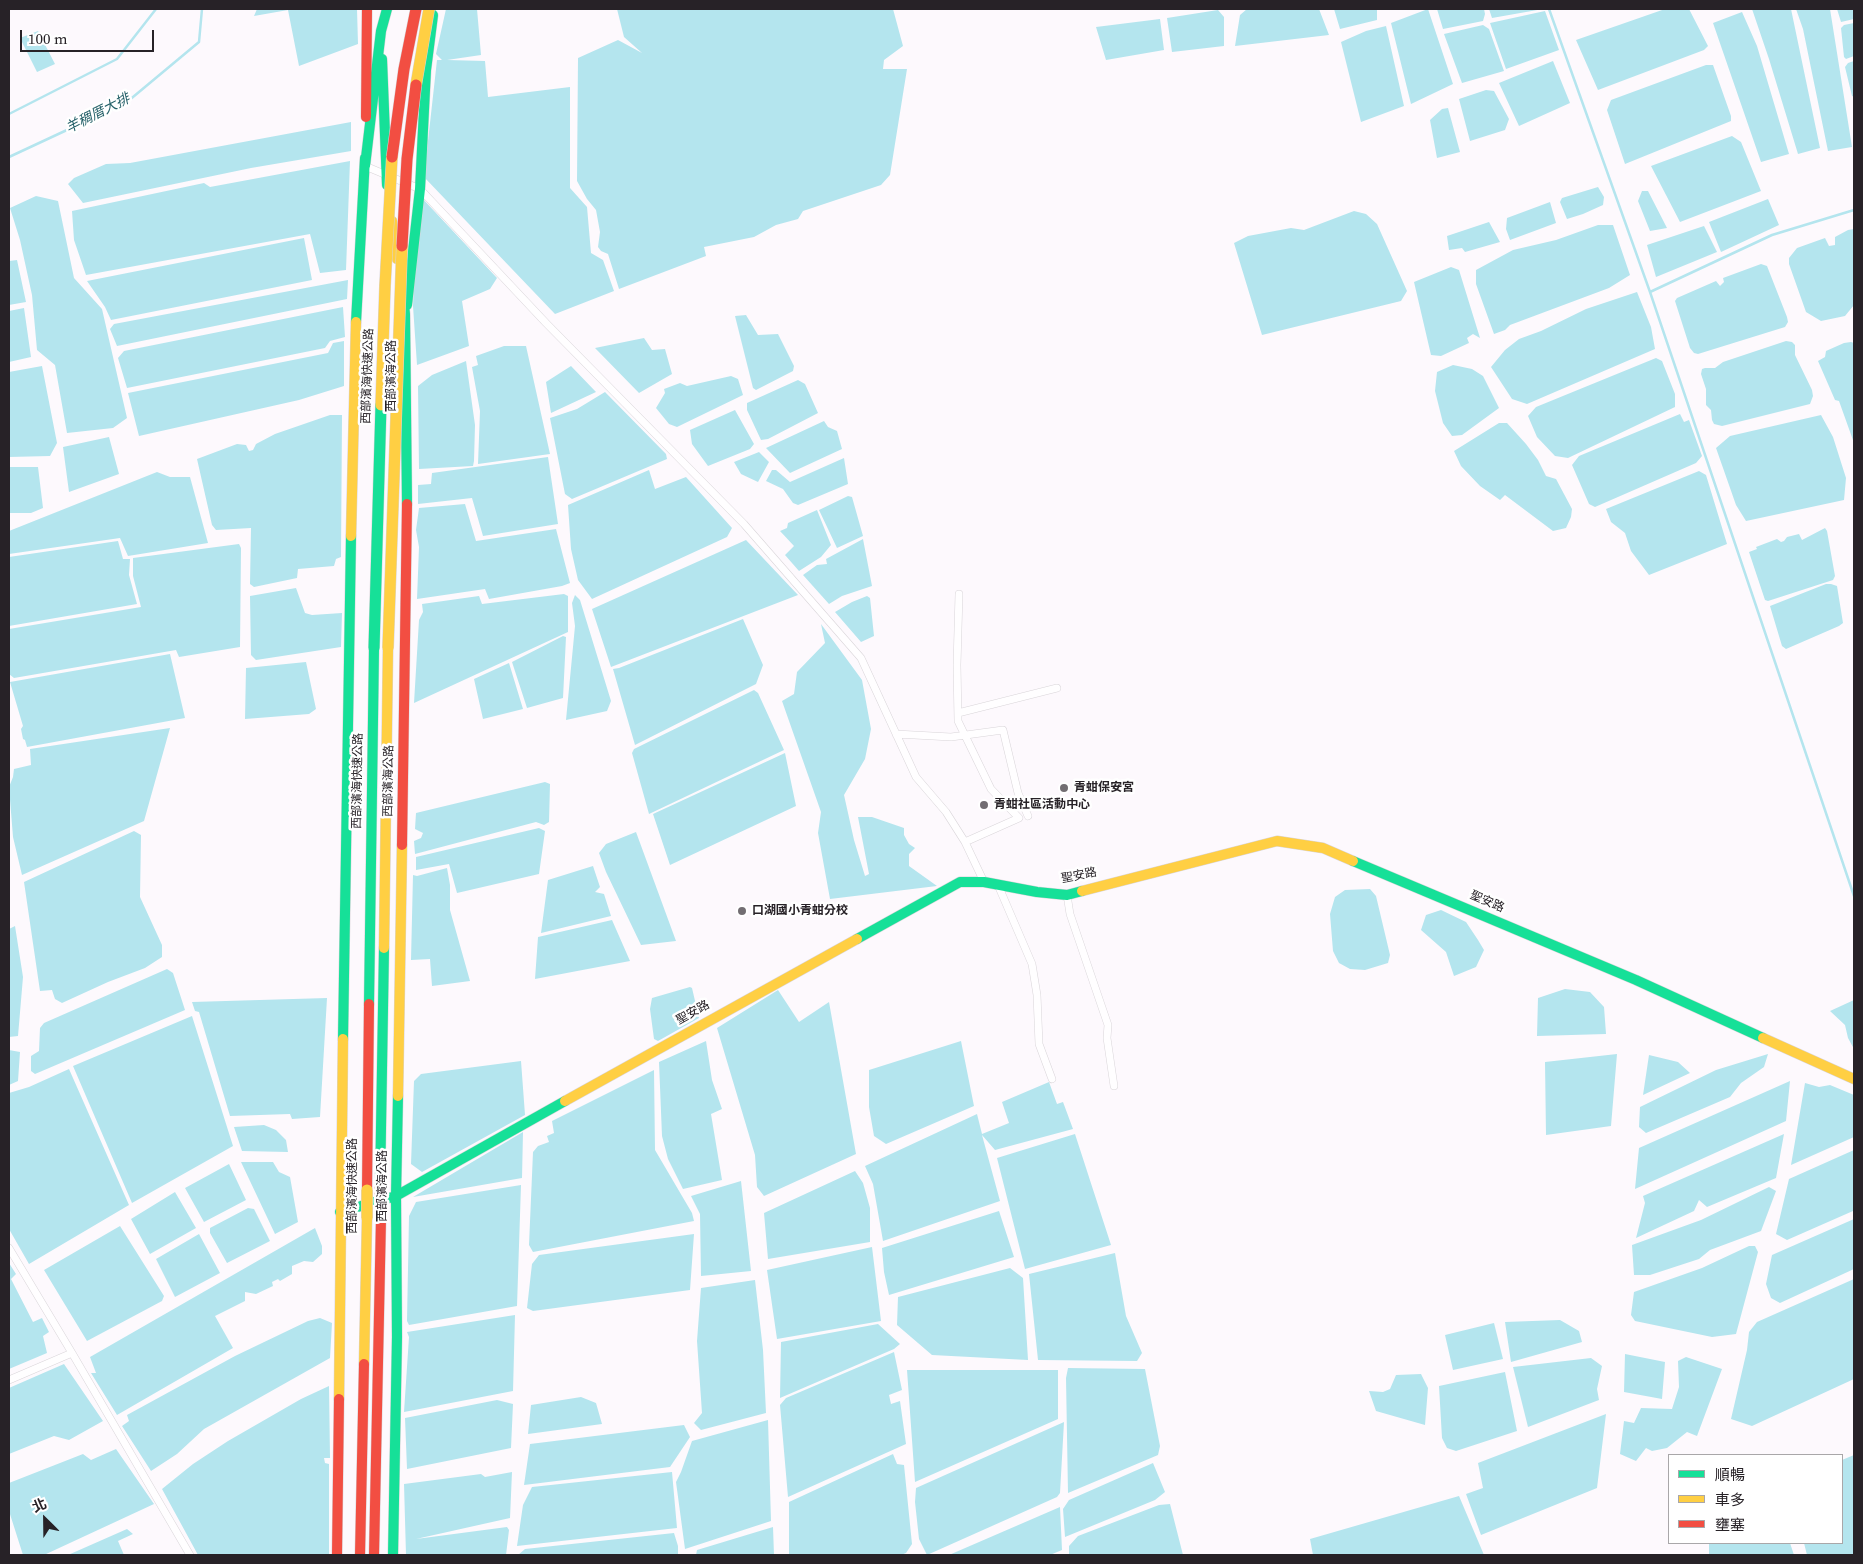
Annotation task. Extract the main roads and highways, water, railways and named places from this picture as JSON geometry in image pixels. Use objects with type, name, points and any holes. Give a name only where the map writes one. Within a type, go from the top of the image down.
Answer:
[{"type":"main road","points":[[337,1555],[340,1212],[354,352],[365,166],[367,9]]},
{"type":"main road","name":"西部濱海公路","points":[[380,9],[385,176],[405,314],[408,515],[396,1196],[397,1336],[393,1555]]},
{"type":"main road","points":[[365,166],[381,31],[387,9]]},
{"type":"main road","name":"西部濱海快速公路","points":[[360,1555],[367,1218],[374,648],[384,286],[392,159],[404,69],[416,9]]},
{"type":"main road","points":[[374,1555],[381,1218],[388,648],[399,287],[407,159],[417,74],[429,9]]},
{"type":"main road","points":[[405,314],[420,189],[426,70],[434,9]]},
{"type":"main road","name":"聖安路","points":[[340,1212],[396,1196],[698,1026],[960,882],[984,882],[1037,892],[1067,895],[1277,841],[1323,848],[1636,980],[1854,1079]]},
{"type":"water","points":[[257,9],[357,9],[358,44],[299,66],[288,10],[254,16]]},
{"type":"water","points":[[446,9],[477,9],[481,55],[447,60],[485,61],[488,97],[570,87],[570,188],[587,207],[591,253],[603,260],[614,291],[555,314],[424,177],[437,60],[442,60],[436,54]]},
{"type":"water","points":[[617,9],[893,9],[903,46],[884,60],[883,69],[907,69],[890,175],[881,185],[803,211],[798,219],[776,225],[754,237],[704,247],[706,256],[619,289],[608,254],[601,251],[598,247],[600,232],[596,210],[577,181],[578,58],[618,40],[642,53],[624,37]]},
{"type":"water","points":[[1247,9],[1319,9],[1329,35],[1235,46],[1240,15]]},
{"type":"water","points":[[1334,9],[1377,9],[1377,20],[1340,29]]},
{"type":"water","points":[[1428,9],[1453,84],[1411,104],[1391,23]]},
{"type":"water","points":[[1437,9],[1484,9],[1485,14],[1483,21],[1443,29]]},
{"type":"water","points":[[1489,9],[1543,9],[1492,18]]},
{"type":"water","points":[[1665,9],[1689,9],[1708,46],[1704,50],[1598,90],[1576,40]]},
{"type":"water","points":[[1752,9],[1791,9],[1820,148],[1798,154]]},
{"type":"water","points":[[1796,9],[1830,9],[1852,147],[1828,151],[1803,29]]},
{"type":"water","points":[[1837,9],[1854,9],[1854,19],[1841,22]]},
{"type":"water","points":[[1218,10],[1224,17],[1224,46],[1172,52],[1167,18]]},
{"type":"water","points":[[1545,11],[1559,50],[1506,69],[1490,23]]},
{"type":"water","points":[[1742,12],[1757,46],[1789,154],[1761,162],[1713,23]]},
{"type":"water","points":[[1160,19],[1164,50],[1106,60],[1096,27]]},
{"type":"water","points":[[1854,23],[1854,56],[1846,59],[1844,57],[1841,28],[1844,25]]},
{"type":"water","points":[[1483,25],[1489,29],[1504,71],[1462,83],[1444,34]]},
{"type":"water","points":[[1386,26],[1404,106],[1361,122],[1341,42],[1366,31]]},
{"type":"water","points":[[38,31],[55,64],[37,72],[20,38]]},
{"type":"water","points":[[1553,61],[1570,103],[1519,126],[1499,83]]},
{"type":"water","points":[[1854,61],[1854,97],[1852,96],[1845,67],[1848,63]]},
{"type":"water","points":[[1706,65],[1713,65],[1731,116],[1731,121],[1625,164],[1607,110],[1611,100]]},
{"type":"water","points":[[1486,90],[1494,91],[1509,119],[1505,130],[1470,141],[1459,99]]},
{"type":"water","points":[[1448,108],[1460,152],[1437,158],[1430,120],[1442,109]]},
{"type":"water","points":[[351,122],[351,151],[251,168],[83,203],[68,184],[74,178],[106,164],[130,163]]},
{"type":"water","points":[[1732,136],[1741,142],[1761,191],[1680,222],[1651,166]]},
{"type":"water","points":[[350,161],[346,270],[320,273],[310,234],[86,275],[74,240],[72,211],[204,183],[210,187]]},
{"type":"water","points":[[1598,187],[1604,197],[1603,205],[1567,219],[1560,202],[1562,198]]},
{"type":"water","points":[[1642,191],[1648,191],[1667,228],[1650,231],[1638,201]]},
{"type":"water","points":[[36,196],[58,201],[74,278],[102,309],[127,418],[113,428],[67,433],[55,365],[37,350],[32,295],[20,240],[10,208]]},
{"type":"water","points":[[421,197],[497,278],[490,289],[462,301],[469,346],[417,365],[413,306],[415,252]]},
{"type":"water","points":[[1768,199],[1779,225],[1721,252],[1709,222]]},
{"type":"water","points":[[1550,202],[1556,223],[1510,240],[1506,229],[1507,218]]},
{"type":"water","points":[[1354,211],[1366,214],[1377,224],[1407,291],[1401,301],[1262,335],[1234,243],[1248,236],[1291,228],[1304,230]]},
{"type":"water","points":[[1489,222],[1500,242],[1465,252],[1462,248],[1449,250],[1447,236]]},
{"type":"water","points":[[1598,225],[1613,225],[1630,275],[1609,288],[1510,325],[1505,330],[1494,334],[1476,284],[1476,270],[1513,250],[1556,240]]},
{"type":"water","points":[[1704,226],[1717,252],[1656,277],[1647,245]]},
{"type":"water","points":[[1854,229],[1854,305],[1845,316],[1821,321],[1806,312],[1789,264],[1789,258],[1797,248],[1825,238],[1829,246],[1835,245],[1835,237]]},
{"type":"water","points":[[304,238],[312,280],[111,320],[105,307],[87,281]]},
{"type":"water","points":[[17,260],[26,302],[9,305],[9,261]]},
{"type":"water","points":[[1761,264],[1767,266],[1787,317],[1788,322],[1785,327],[1698,354],[1694,353],[1690,348],[1675,301],[1677,298],[1716,281],[1720,286],[1724,282],[1723,278]]},
{"type":"water","points":[[1451,267],[1459,270],[1480,338],[1473,334],[1467,338],[1469,343],[1441,356],[1431,355],[1414,282]]},
{"type":"water","points":[[348,280],[347,299],[117,346],[110,329],[114,324]]},
{"type":"water","points":[[1637,292],[1651,327],[1655,349],[1527,404],[1512,399],[1491,367],[1505,350],[1519,339],[1541,331],[1586,309]]},
{"type":"water","points":[[343,307],[345,337],[330,341],[325,348],[127,388],[118,358],[124,351]]},
{"type":"water","points":[[24,308],[31,357],[9,362],[9,311]]},
{"type":"water","points":[[746,315],[758,335],[778,334],[794,366],[793,371],[756,390],[753,388],[735,316]]},
{"type":"water","points":[[644,338],[652,350],[665,349],[672,374],[639,393],[595,348]]},
{"type":"water","points":[[344,341],[344,386],[299,400],[139,436],[128,393],[328,353],[333,343]]},
{"type":"water","points":[[1786,341],[1792,342],[1795,345],[1795,355],[1812,390],[1813,396],[1810,404],[1722,426],[1714,424],[1711,410],[1706,405],[1706,389],[1701,374],[1702,369],[1715,368],[1723,362]]},
{"type":"water","points":[[1851,342],[1854,343],[1854,443],[1839,401],[1835,400],[1818,361],[1825,357],[1826,351]]},
{"type":"water","points":[[504,346],[526,346],[550,454],[478,464],[480,411],[472,367],[478,365],[476,356]]},
{"type":"water","points":[[1656,358],[1662,361],[1675,394],[1675,407],[1568,458],[1555,456],[1537,437],[1528,416],[1536,407]]},
{"type":"water","points":[[466,361],[475,425],[473,466],[419,469],[418,386],[432,375]]},
{"type":"water","points":[[1453,365],[1472,369],[1483,376],[1499,408],[1462,435],[1452,436],[1443,423],[1435,391],[1437,372]]},
{"type":"water","points":[[42,366],[57,443],[50,456],[9,457],[9,372]]},
{"type":"water","points":[[571,366],[596,392],[551,413],[546,382]]},
{"type":"water","points":[[731,376],[738,379],[743,395],[677,427],[669,424],[656,408],[665,393],[664,389],[680,383],[687,386]]},
{"type":"water","points":[[798,380],[805,384],[818,413],[768,439],[761,440],[747,410],[747,403]]},
{"type":"water","points":[[605,392],[666,454],[667,459],[572,499],[565,494],[550,418],[577,409]]},
{"type":"water","points":[[735,410],[754,444],[750,449],[708,466],[692,444],[690,430]]},
{"type":"water","points":[[1680,414],[1684,422],[1689,420],[1702,456],[1696,463],[1595,507],[1589,504],[1572,465],[1579,456]]},
{"type":"water","points":[[330,415],[342,415],[341,557],[336,559],[334,566],[298,569],[297,578],[254,587],[250,584],[251,528],[216,530],[212,525],[197,459],[237,444],[246,445],[249,451],[253,450],[256,444],[275,434]]},
{"type":"water","points":[[1821,415],[1833,437],[1846,478],[1844,500],[1746,521],[1736,505],[1716,448],[1730,436]]},
{"type":"water","points":[[824,421],[828,427],[837,431],[842,449],[790,473],[766,448]]},
{"type":"water","points":[[1499,423],[1507,423],[1538,460],[1546,476],[1556,479],[1572,509],[1566,528],[1553,531],[1505,495],[1500,500],[1480,486],[1461,466],[1454,451]]},
{"type":"water","points":[[109,437],[119,474],[69,492],[63,447]]},
{"type":"water","points":[[759,452],[769,462],[758,482],[741,474],[734,462]]},
{"type":"water","points":[[548,457],[558,524],[483,536],[472,498],[418,504],[418,485],[431,484],[432,473]]},
{"type":"water","points":[[844,458],[848,484],[798,505],[793,503],[783,489],[766,481],[772,470],[776,470],[790,482]]},
{"type":"water","points":[[9,467],[38,467],[43,508],[31,513],[9,513]]},
{"type":"water","points":[[649,470],[655,489],[686,477],[732,528],[727,537],[592,599],[578,580],[571,549],[568,505]]},
{"type":"water","points":[[1699,471],[1706,475],[1727,544],[1649,575],[1631,551],[1625,533],[1611,522],[1606,509]]},
{"type":"water","points":[[157,472],[170,477],[190,477],[208,543],[128,556],[120,538],[9,554],[9,531]]},
{"type":"water","points":[[848,496],[852,497],[863,536],[837,548],[819,510]]},
{"type":"water","points":[[465,504],[476,541],[556,529],[570,583],[489,599],[485,589],[417,599],[419,547],[416,530],[419,508]]},
{"type":"water","points":[[817,510],[831,545],[821,557],[799,571],[785,555],[794,546],[780,531],[787,528],[788,523]]},
{"type":"water","points":[[1825,528],[1835,576],[1833,580],[1768,601],[1765,600],[1749,552],[1757,549],[1756,547],[1777,539],[1781,542],[1787,537],[1799,534],[1802,540]]},
{"type":"water","points":[[863,539],[872,586],[842,596],[829,604],[803,575],[817,565],[827,564],[826,559]]},
{"type":"water","points":[[746,540],[798,595],[611,667],[592,609]]},
{"type":"water","points":[[118,541],[123,559],[130,559],[129,575],[137,604],[9,626],[9,557]]},
{"type":"water","points":[[239,544],[241,548],[240,647],[179,657],[176,650],[14,678],[9,674],[9,629],[141,607],[133,576],[133,558]]},
{"type":"water","points":[[1826,584],[1837,586],[1843,623],[1786,649],[1782,646],[1770,606]]},
{"type":"water","points":[[296,588],[305,613],[312,615],[342,613],[341,647],[256,660],[251,655],[250,596]]},
{"type":"water","points":[[564,594],[568,596],[568,632],[414,703],[419,620],[423,612],[422,604],[479,596],[482,604]]},
{"type":"water","points":[[575,595],[580,600],[611,701],[607,711],[566,720],[575,626],[572,603]]},
{"type":"water","points":[[867,596],[870,598],[874,636],[861,642],[835,612]]},
{"type":"water","points":[[743,619],[763,665],[756,684],[635,745],[613,669]]},
{"type":"water","points":[[821,624],[862,680],[871,729],[865,759],[844,795],[854,840],[865,876],[869,874],[858,817],[872,817],[904,828],[904,835],[909,844],[915,848],[909,854],[909,866],[937,886],[830,899],[818,833],[821,812],[782,701],[794,694],[797,672],[825,643]]},
{"type":"water","points":[[563,636],[566,637],[563,698],[527,708],[512,662]]},
{"type":"water","points":[[170,654],[185,718],[27,747],[23,739],[21,729],[23,726],[10,682]]},
{"type":"water","points":[[306,662],[316,709],[309,714],[245,719],[246,668]]},
{"type":"water","points":[[509,663],[523,709],[483,719],[474,679]]},
{"type":"water","points":[[754,690],[758,693],[784,750],[649,814],[632,753],[634,749]]},
{"type":"water","points":[[170,728],[144,821],[22,875],[13,837],[9,787],[14,769],[31,765],[30,749]]},
{"type":"water","points":[[785,753],[796,806],[670,865],[653,814]]},
{"type":"water","points":[[545,782],[550,784],[549,822],[544,825],[536,822],[415,854],[414,841],[421,838],[423,833],[415,829],[416,813]]},
{"type":"water","points":[[539,828],[545,831],[539,874],[457,893],[449,864],[416,870],[416,857]]},
{"type":"water","points":[[134,831],[141,835],[140,897],[162,945],[162,957],[145,968],[62,1003],[55,999],[52,990],[40,991],[24,882]]},
{"type":"water","points":[[636,832],[676,941],[641,945],[606,872],[599,853],[606,844]]},
{"type":"water","points":[[593,866],[600,887],[595,892],[604,894],[611,916],[541,933],[548,880]]},
{"type":"water","points":[[447,868],[450,885],[450,910],[470,981],[432,986],[430,959],[411,960],[413,875],[417,876]]},
{"type":"water","points":[[1370,889],[1376,896],[1390,955],[1388,963],[1365,970],[1350,969],[1339,963],[1333,951],[1330,914],[1335,897],[1345,890]]},
{"type":"water","points":[[1441,910],[1466,922],[1484,950],[1476,967],[1454,976],[1446,952],[1421,930],[1426,915]]},
{"type":"water","points":[[612,920],[630,961],[535,979],[538,937]]},
{"type":"water","points":[[15,926],[23,977],[18,1036],[9,1037],[9,929]]},
{"type":"water","points":[[167,969],[173,973],[185,1010],[35,1074],[31,1071],[31,1056],[39,1051],[40,1028],[44,1023]]},
{"type":"water","points":[[692,988],[699,1018],[658,1041],[654,1039],[650,1009],[652,998]]},
{"type":"water","points":[[1565,989],[1590,992],[1604,1007],[1606,1034],[1537,1036],[1538,998]]},
{"type":"water","points":[[778,990],[799,1022],[829,1002],[856,1154],[764,1196],[757,1187],[755,1155],[717,1028]]},
{"type":"water","points":[[327,998],[320,1117],[292,1119],[290,1114],[230,1116],[199,1012],[195,1011],[192,1002]]},
{"type":"water","points":[[1854,1000],[1854,1049],[1848,1038],[1845,1025],[1830,1011]]},
{"type":"water","points":[[192,1016],[233,1146],[132,1203],[73,1066]]},
{"type":"water","points":[[706,1041],[712,1080],[722,1109],[711,1114],[722,1180],[683,1189],[668,1159],[662,1136],[659,1062]]},
{"type":"water","points":[[961,1041],[974,1106],[886,1144],[874,1136],[869,1107],[869,1070]]},
{"type":"water","points":[[9,1050],[20,1052],[18,1081],[9,1085]]},
{"type":"water","points":[[1617,1054],[1611,1126],[1546,1135],[1545,1062]]},
{"type":"water","points":[[1768,1054],[1764,1067],[1741,1083],[1730,1097],[1646,1133],[1639,1127],[1640,1107],[1716,1070]]},
{"type":"water","points":[[1649,1055],[1678,1062],[1690,1073],[1643,1095]]},
{"type":"water","points":[[521,1061],[525,1115],[422,1172],[411,1164],[414,1081],[421,1074]]},
{"type":"water","points":[[69,1069],[129,1205],[29,1264],[9,1229],[9,1093],[29,1087]]},
{"type":"water","points":[[654,1070],[655,1150],[692,1213],[694,1221],[533,1252],[529,1245],[533,1152],[538,1146],[549,1142],[547,1136],[554,1133],[552,1121]]},
{"type":"water","points":[[1790,1081],[1786,1121],[1635,1189],[1639,1148]]},
{"type":"water","points":[[1049,1082],[1057,1104],[1063,1102],[1073,1129],[995,1150],[982,1135],[1000,1201],[883,1241],[873,1184],[865,1166],[977,1114],[982,1134],[1009,1123],[1002,1102]]},
{"type":"water","points":[[1805,1083],[1819,1087],[1830,1085],[1854,1095],[1854,1137],[1791,1165]]},
{"type":"water","points":[[264,1125],[276,1130],[286,1140],[288,1152],[242,1151],[234,1127]]},
{"type":"water","points":[[523,1132],[522,1178],[413,1197]]},
{"type":"water","points":[[1075,1134],[1111,1245],[1025,1269],[997,1158]]},
{"type":"water","points":[[1784,1134],[1776,1178],[1707,1207],[1699,1200],[1694,1211],[1636,1238],[1645,1203],[1643,1196]]},
{"type":"water","points":[[1854,1150],[1853,1211],[1787,1240],[1776,1234],[1789,1179]]},
{"type":"water","points":[[241,1162],[273,1162],[279,1172],[290,1177],[298,1222],[275,1234]]},
{"type":"water","points":[[229,1164],[246,1200],[204,1222],[185,1188]]},
{"type":"water","points":[[855,1171],[863,1183],[870,1208],[870,1242],[768,1259],[764,1213]]},
{"type":"water","points":[[741,1181],[751,1271],[701,1276],[700,1214],[691,1196]]},
{"type":"water","points":[[521,1185],[517,1306],[409,1325],[407,1321],[409,1216],[416,1202]]},
{"type":"water","points":[[1769,1187],[1776,1191],[1761,1231],[1710,1250],[1699,1259],[1650,1275],[1634,1275],[1632,1245],[1701,1220]]},
{"type":"water","points":[[175,1192],[196,1228],[150,1254],[131,1219]]},
{"type":"water","points":[[248,1208],[254,1209],[270,1241],[227,1263],[210,1233],[210,1228]]},
{"type":"water","points":[[999,1211],[1014,1257],[889,1295],[884,1272],[882,1248]]},
{"type":"water","points":[[1854,1219],[1854,1269],[1780,1303],[1771,1298],[1766,1284],[1772,1255]]},
{"type":"water","points":[[120,1226],[164,1296],[162,1301],[87,1341],[44,1270]]},
{"type":"water","points":[[315,1228],[322,1246],[322,1254],[313,1262],[304,1261],[292,1266],[292,1274],[280,1281],[278,1279],[272,1282],[273,1286],[256,1294],[245,1292],[245,1301],[215,1316],[233,1348],[117,1415],[91,1373],[96,1373],[90,1357]]},
{"type":"water","points":[[199,1234],[220,1273],[175,1297],[156,1259]]},
{"type":"water","points":[[694,1234],[690,1290],[533,1311],[527,1308],[532,1264],[539,1255]]},
{"type":"water","points":[[1749,1246],[1755,1246],[1758,1252],[1736,1334],[1712,1337],[1635,1321],[1631,1315],[1634,1292],[1702,1268]]},
{"type":"water","points":[[872,1247],[881,1321],[777,1339],[767,1270]]},
{"type":"water","points":[[1115,1253],[1126,1316],[1142,1353],[1137,1361],[1038,1360],[1029,1274]]},
{"type":"water","points":[[9,1263],[16,1274],[11,1279],[33,1322],[42,1318],[49,1332],[43,1336],[47,1353],[9,1369]]},
{"type":"water","points":[[1010,1268],[1023,1278],[1028,1360],[932,1355],[897,1325],[898,1297]]},
{"type":"water","points":[[1854,1279],[1854,1379],[1752,1426],[1731,1419],[1747,1350],[1749,1332],[1757,1322]]},
{"type":"water","points":[[755,1280],[763,1350],[766,1413],[701,1430],[694,1423],[702,1413],[697,1341],[701,1288]]},
{"type":"water","points":[[515,1315],[513,1391],[404,1412],[409,1337],[407,1332]]},
{"type":"water","points":[[320,1318],[332,1323],[330,1358],[204,1429],[177,1454],[151,1471],[122,1426],[129,1421],[127,1415],[235,1356],[308,1321]]},
{"type":"water","points":[[1560,1320],[1579,1331],[1582,1342],[1511,1362],[1505,1322]]},
{"type":"water","points":[[1494,1323],[1503,1359],[1453,1370],[1445,1335]]},
{"type":"water","points":[[878,1324],[900,1344],[894,1349],[780,1398],[781,1342]]},
{"type":"water","points":[[894,1352],[902,1390],[889,1395],[891,1404],[900,1401],[906,1444],[788,1497],[780,1405],[786,1398]]},
{"type":"water","points":[[1625,1354],[1665,1362],[1662,1399],[1624,1392]]},
{"type":"water","points":[[1686,1357],[1722,1369],[1697,1436],[1687,1432],[1667,1448],[1652,1451],[1646,1448],[1636,1461],[1620,1454],[1624,1421],[1634,1423],[1641,1408],[1672,1409],[1679,1387],[1678,1361]]},
{"type":"water","points":[[1591,1358],[1602,1366],[1597,1389],[1599,1400],[1528,1427],[1513,1367]]},
{"type":"water","points":[[64,1364],[103,1421],[69,1440],[54,1436],[9,1454],[9,1388]]},
{"type":"water","points":[[1068,1368],[1145,1369],[1160,1446],[1158,1455],[1068,1493],[1066,1378]]},
{"type":"water","points":[[907,1370],[1058,1370],[1058,1419],[915,1482]]},
{"type":"water","points":[[1505,1372],[1517,1431],[1456,1451],[1447,1448],[1442,1438],[1439,1386]]},
{"type":"water","points":[[1421,1374],[1428,1388],[1425,1425],[1376,1411],[1369,1391],[1383,1392],[1390,1389],[1396,1375]]},
{"type":"water","points":[[329,1386],[330,1458],[324,1458],[325,1463],[329,1464],[329,1555],[198,1555],[162,1489],[193,1464],[228,1441],[301,1399]]},
{"type":"water","points":[[581,1397],[596,1403],[602,1424],[528,1434],[531,1405]]},
{"type":"water","points":[[497,1400],[513,1404],[511,1448],[407,1469],[405,1418]]},
{"type":"water","points":[[1606,1414],[1597,1488],[1481,1535],[1466,1494],[1483,1488],[1478,1463]]},
{"type":"water","points":[[768,1420],[771,1521],[685,1549],[676,1482],[692,1441]]},
{"type":"water","points":[[1064,1422],[1060,1493],[1057,1497],[927,1555],[919,1539],[915,1502],[916,1488]]},
{"type":"water","points":[[684,1425],[690,1437],[670,1467],[524,1485],[530,1444]]},
{"type":"water","points":[[116,1449],[154,1504],[44,1555],[23,1555],[9,1511],[9,1483],[83,1454],[91,1460]]},
{"type":"water","points":[[893,1454],[897,1464],[904,1465],[912,1544],[906,1553],[901,1555],[789,1555],[789,1502]]},
{"type":"water","points":[[1854,1455],[1854,1555],[1807,1555],[1804,1544],[1843,1544],[1843,1460]]},
{"type":"water","points":[[1153,1463],[1165,1492],[1155,1500],[1065,1537],[1063,1509],[1069,1500]]},
{"type":"water","points":[[512,1472],[510,1518],[416,1539],[507,1527],[509,1530],[506,1555],[406,1555],[404,1484],[481,1474],[485,1477]]},
{"type":"water","points":[[672,1472],[677,1528],[517,1546],[523,1505],[532,1487]]},
{"type":"water","points":[[1459,1496],[1484,1555],[1313,1555],[1310,1539]]},
{"type":"water","points":[[1170,1504],[1183,1555],[1069,1555],[1069,1546],[1078,1536],[1159,1505]]},
{"type":"water","points":[[1060,1507],[1062,1550],[1050,1555],[949,1555]]},
{"type":"water","points":[[773,1527],[774,1555],[696,1555],[697,1550]]},
{"type":"water","points":[[127,1529],[133,1534],[118,1541],[124,1555],[68,1555]]},
{"type":"water","points":[[674,1533],[678,1546],[678,1555],[518,1555],[525,1549]]},
{"type":"water","points":[[1709,1544],[1790,1544],[1794,1555],[1709,1555]]},
{"type":"waterway","points":[[9,114],[117,59],[156,9]]},
{"type":"waterway","name":"羊稠厝大排","points":[[9,157],[127,102],[199,42],[202,9]]},
{"type":"waterway","points":[[1549,9],[1650,292],[1854,896]]},
{"type":"waterway","points":[[1650,292],[1772,235],[1854,210]]},
{"type":"place","name":"青蚶保安宮","points":[[1064,788]]},
{"type":"place","name":"青蚶社區活動中心","points":[[984,805]]},
{"type":"place","name":"口湖國小青蚶分校","points":[[742,911]]}]
